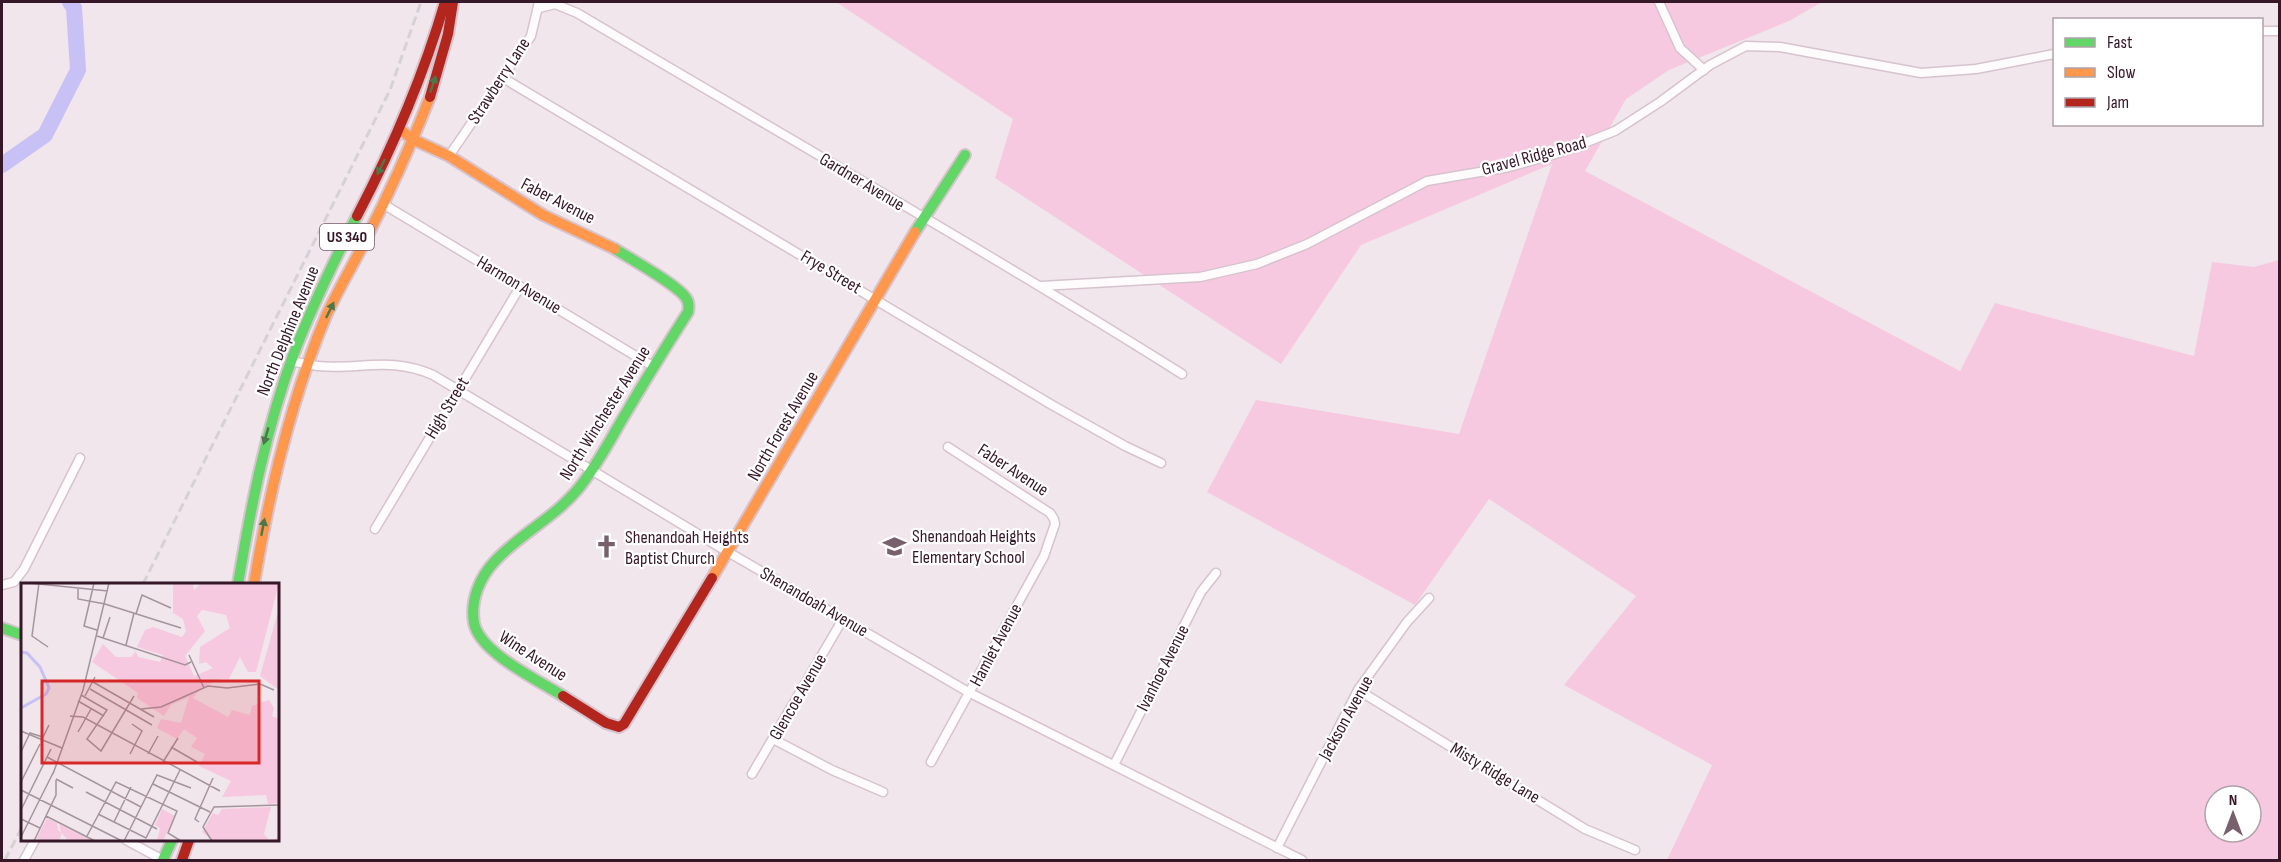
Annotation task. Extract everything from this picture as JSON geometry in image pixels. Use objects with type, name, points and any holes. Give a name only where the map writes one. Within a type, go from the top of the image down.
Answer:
[{"type":"street","name":"North Delphine Avenue","points":[[238,583],[252,494],[263,446],[291,361],[327,277],[400,129],[446,2]]},
{"type":"street","name":"North Delphine Avenue","points":[[254,583],[270,488],[308,364],[327,315],[383,204],[412,139],[433,86],[453,2]]},
{"type":"street","points":[[1659,2],[1680,48],[1704,70]]},
{"type":"street","name":"Gardner Avenue","points":[[539,5],[555,4],[577,13],[1041,286],[1182,374]]},
{"type":"street","name":"Strawberry Lane","points":[[449,156],[531,36],[539,5]]},
{"type":"street","points":[[2263,31],[2280,31]]},
{"type":"street","name":"Gravel Ridge Road","points":[[1041,286],[1156,281],[1226,273],[1275,258],[1331,232],[1427,181],[1519,164],[1559,153],[1615,131],[1704,70],[1746,46],[1780,47],[1922,73],[1976,69],[2053,54]]},
{"type":"street","name":"Frye Street","points":[[503,78],[1104,435],[1161,463]]},
{"type":"street","name":"Faber Avenue","points":[[400,129],[412,139],[449,156],[543,215],[565,227],[599,240],[647,268],[686,297],[688,312]]},
{"type":"street","name":"North Forest Avenue","points":[[629,715],[728,552],[923,218],[965,155]]},
{"type":"street","name":"Harmon Avenue","points":[[383,204],[654,367]]},
{"type":"street","name":"High Street","points":[[375,529],[520,287]]},
{"type":"street","name":"North Winchester Avenue","points":[[487,571],[501,555],[565,504],[591,470],[688,312]]},
{"type":"street","name":"Shenandoah Avenue","points":[[291,361],[319,366],[381,364],[405,366],[434,375],[728,552],[970,693],[1302,861]]},
{"type":"street","name":"Faber Avenue","points":[[948,447],[1050,513],[1055,524]]},
{"type":"street","points":[[2,585],[14,582],[24,569],[80,458]]},
{"type":"street","name":"Hamlet Avenue","points":[[931,762],[1044,556],[1055,524]]},
{"type":"street","name":"Wine Avenue","points":[[487,571],[476,592],[472,616],[474,627],[483,643],[606,723],[622,726],[629,715]]},
{"type":"street","name":"Ivanhoe Avenue","points":[[1114,765],[1201,592],[1216,573]]},
{"type":"street","name":"Jackson Avenue","points":[[1277,848],[1358,690],[1407,622],[1429,598]]},
{"type":"street","name":"Glencoe Avenue","points":[[752,774],[843,619]]},
{"type":"street","points":[[2,628],[21,635]]},
{"type":"street","name":"Misty Ridge Lane","points":[[1358,690],[1585,829],[1635,850]]},
{"type":"street","points":[[773,739],[832,770],[883,792]]},
{"type":"street","points":[[24,861],[34,841]]},
{"type":"street","points":[[128,841],[163,861],[172,841]]},
{"type":"street","points":[[182,861],[189,841]]},
{"type":"shaded area","points":[[836,2],[1822,2],[1789,21],[1669,70],[1626,99],[1585,171],[1960,371],[1995,303],[2194,356],[2212,262],[2254,267],[2279,260],[2279,860],[1667,860],[1712,765],[1564,685],[1636,596],[1489,499],[1415,605],[1207,492],[1256,400],[1459,434],[1552,164],[1361,245],[1281,364],[995,178],[1013,119]]},
{"type":"waterway","points":[[2,165],[45,135],[78,70],[74,8],[70,2]]},
{"type":"railway","points":[[144,583],[390,90],[421,2]]},
{"type":"railway","points":[[5,860],[21,829]]},
{"type":"traffic: fast","points":[[915,232],[965,155]]},
{"type":"traffic: fast","points":[[238,583],[260,467],[284,381],[316,301],[357,216]]},
{"type":"traffic: fast","points":[[563,696],[511,665],[487,645],[474,623],[473,606],[477,589],[495,561],[515,542],[558,509],[585,480],[688,312],[688,301],[681,293],[664,279],[615,249]]},
{"type":"traffic: fast","points":[[2,628],[21,635]]},
{"type":"traffic: fast","points":[[163,860],[172,841]]},
{"type":"traffic: slow","points":[[254,583],[282,448],[313,348],[330,307],[389,191],[430,97]]},
{"type":"traffic: slow","points":[[400,129],[412,139],[449,156],[543,215],[615,249]]},
{"type":"traffic: slow","points":[[712,578],[915,232]]},
{"type":"traffic: jam","points":[[357,216],[406,111],[445,2]]},
{"type":"traffic: jam","points":[[430,97],[448,34],[453,2]]},
{"type":"traffic: jam","points":[[563,696],[606,723],[619,727],[624,724],[712,578]]},
{"type":"traffic: jam","points":[[182,860],[189,841]]},
{"type":"place","name":"Shenandoah Heights Elementary School","points":[[894,546]]},
{"type":"place","name":"Shenandoah Heights Baptist Church","points":[[607,547]]}]
